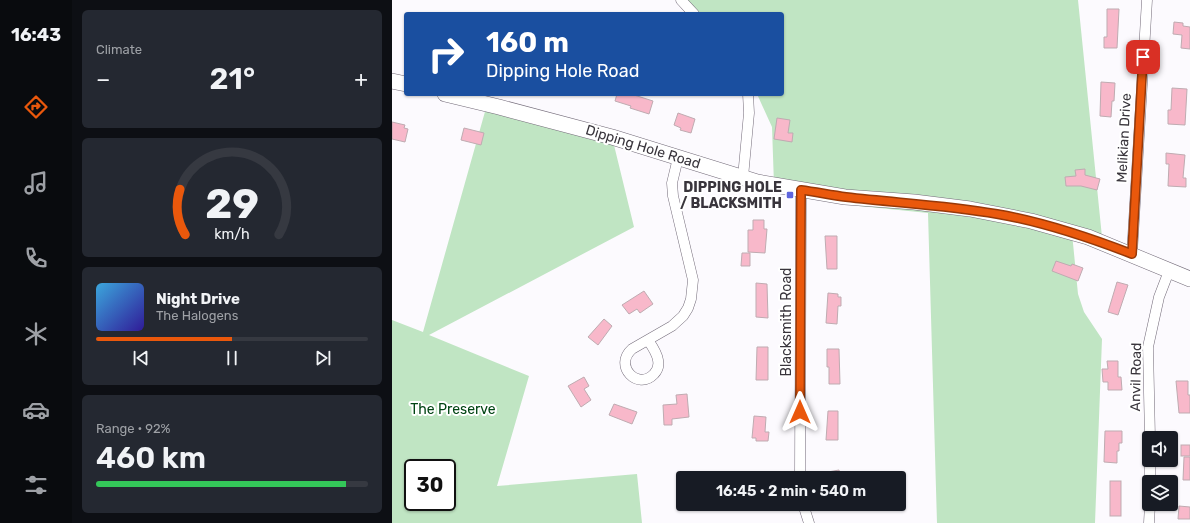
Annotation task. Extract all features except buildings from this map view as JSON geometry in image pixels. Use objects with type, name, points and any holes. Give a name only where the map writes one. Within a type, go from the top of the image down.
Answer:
[{"type":"main road","points":[[392,81],[404,84]]},
{"type":"main road","name":"Dipping Hole Road","points":[[453,96],[560,123],[756,182],[845,197],[943,205],[1031,221],[1082,235],[1132,254],[1190,279]]},
{"type":"street","points":[[681,0],[692,12]]},
{"type":"street","name":"Melikian Drive","points":[[1132,254],[1147,0]]},
{"type":"street","points":[[743,177],[749,113],[748,96]]},
{"type":"street","points":[[648,340],[672,326],[683,316],[688,308],[692,294],[693,280],[673,196],[672,183],[678,158]]},
{"type":"street","name":"Blacksmith Road","points":[[800,471],[801,190]]},
{"type":"street","name":"Anvil Road","points":[[1150,431],[1148,348],[1159,297],[1169,271]]},
{"type":"street","points":[[805,511],[809,523]]},
{"type":"street","points":[[1149,523],[1150,511]]},
{"type":"green space","points":[[687,0],[1078,0],[1102,237],[1072,233],[1078,294],[1084,312],[1102,339],[1095,523],[937,523],[928,213],[859,206],[774,185],[772,127],[758,96],[784,96],[784,12],[694,12]]},
{"type":"green space","name":"The Preserve","points":[[488,101],[613,141],[634,227],[429,335],[529,376],[497,486],[637,474],[642,523],[392,523],[392,320],[423,332]]},
{"type":"place","name":"DIPPING HOLE / BLACKSMITH","points":[[790,195]]},
{"type":"route","points":[[800,412],[801,190],[845,197],[943,205],[999,214],[1031,221],[1088,237],[1132,254],[1143,57]]}]
